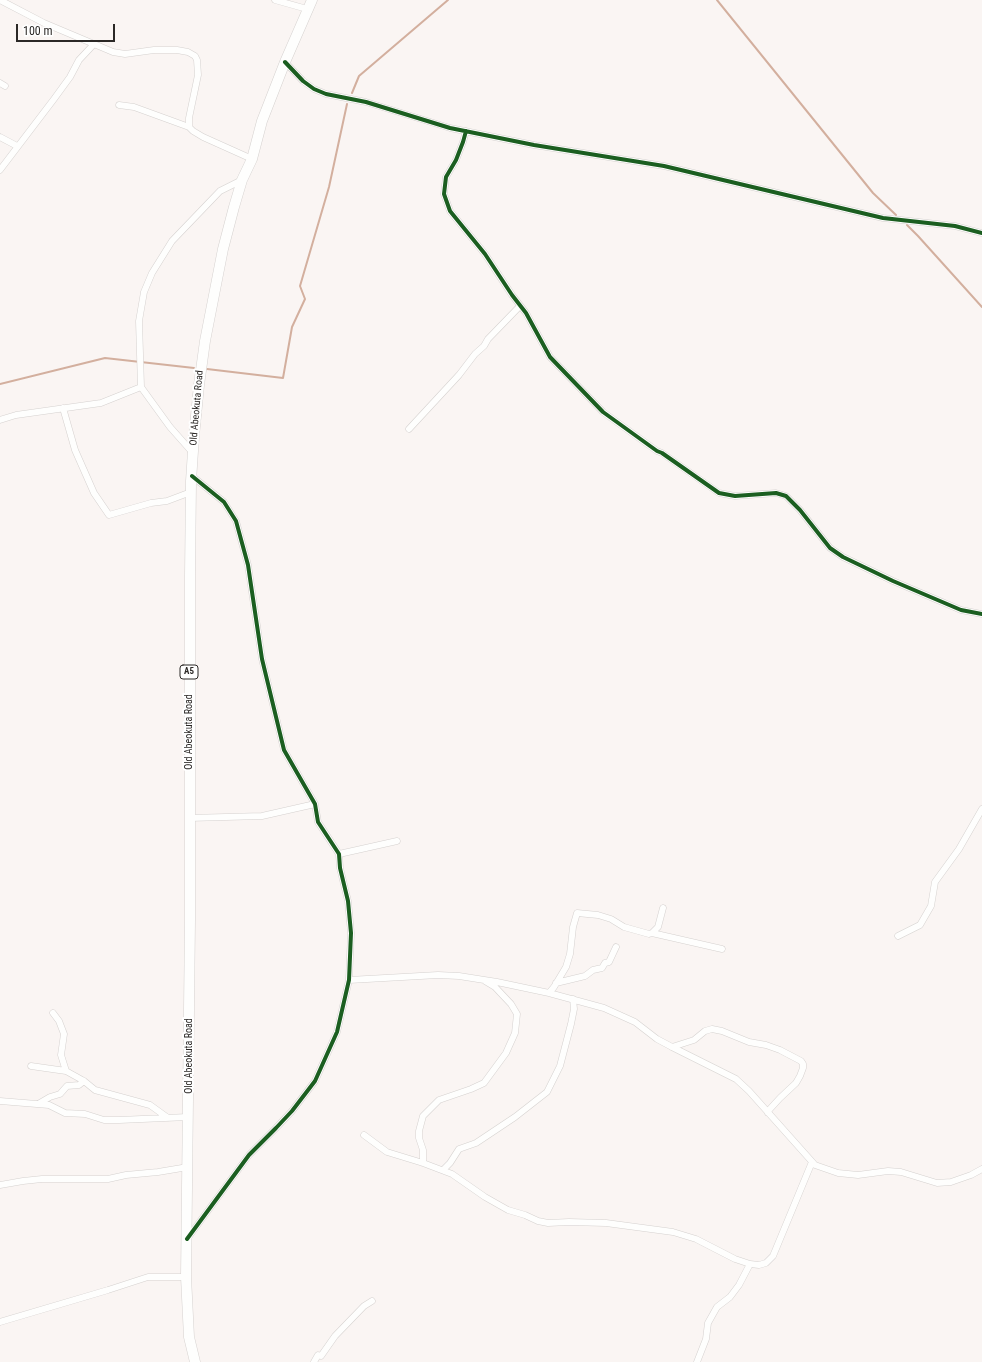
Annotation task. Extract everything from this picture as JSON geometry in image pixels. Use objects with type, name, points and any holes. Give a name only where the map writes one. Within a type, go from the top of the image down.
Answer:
[{"type":"highway","name":"Old Abeokuta Road","points":[[195,1362],[189,1337],[186,1277],[188,1167],[190,591],[193,453],[199,385],[205,341],[223,249],[242,180],[252,159],[262,121],[285,62],[312,0]]},
{"type":"street","points":[[0,0],[44,23],[114,52],[125,54],[154,50],[177,50],[188,52],[195,56],[197,60],[198,75],[189,118],[189,127]]},
{"type":"street","points":[[275,0],[307,10]]},
{"type":"street","points":[[0,170],[47,109],[70,76],[79,60],[94,44]]},
{"type":"street","points":[[285,62],[314,90],[366,102],[450,128],[562,150],[664,166],[883,218],[955,226],[982,233]]},
{"type":"street","points":[[119,105],[134,107],[189,127],[203,137],[252,159]]},
{"type":"street","points":[[466,131],[456,160],[446,177],[444,194],[450,211],[485,254],[526,313],[550,357],[603,412],[719,493],[735,496],[776,493],[786,496],[800,510],[830,548],[844,557],[893,581],[961,610],[982,614]]},
{"type":"street","points":[[0,137],[17,146]]},
{"type":"street","points":[[193,453],[170,427],[141,387],[139,321],[144,292],[152,273],[172,241],[220,191],[242,180]]},
{"type":"street","points":[[409,428],[459,375],[475,354],[484,346],[488,339],[520,306]]},
{"type":"street","points":[[0,420],[16,415],[101,403],[141,387]]},
{"type":"street","points":[[63,408],[75,450],[94,493],[109,515],[151,503],[167,501],[191,492]]},
{"type":"street","points":[[187,1239],[250,1155],[292,1111],[314,1081],[337,1032],[350,980],[351,933],[348,901],[340,868],[339,854],[318,822],[315,804],[284,750],[262,660],[248,565],[236,521],[224,502],[192,476]]},
{"type":"street","points":[[189,818],[262,816],[315,804]]},
{"type":"street","points":[[898,936],[920,926],[931,906],[935,882],[959,849],[982,808]]},
{"type":"street","points":[[339,854],[397,842]]},
{"type":"street","points":[[652,933],[658,927],[663,908]]},
{"type":"street","points":[[549,993],[566,967],[570,954],[573,927],[577,913],[598,915],[611,919],[624,927],[641,933],[652,933],[722,949]]},
{"type":"street","points":[[556,983],[585,976],[593,970],[602,968],[605,963],[609,962],[616,947]]},
{"type":"street","points":[[350,980],[438,975],[459,976],[482,979],[549,993],[604,1008],[635,1022],[657,1039],[736,1079],[749,1091],[815,1165],[838,1173],[858,1175],[888,1171],[901,1172],[937,1183],[951,1182],[971,1175],[982,1169]]},
{"type":"street","points":[[423,1163],[424,1150],[418,1131],[423,1116],[439,1100],[484,1083],[506,1053],[515,1034],[517,1014],[511,1004],[495,987],[482,979]]},
{"type":"street","points":[[443,1170],[450,1163],[459,1149],[476,1143],[515,1117],[547,1092],[560,1066],[574,1009],[573,999]]},
{"type":"street","points":[[53,1013],[59,1021],[64,1034],[61,1055],[66,1071]]},
{"type":"street","points":[[672,1047],[694,1040],[705,1031],[712,1029],[722,1031],[749,1042],[766,1045],[780,1050],[801,1061],[803,1068],[796,1083],[780,1098],[768,1113]]},
{"type":"street","points":[[31,1066],[66,1071],[84,1081],[95,1090],[150,1105],[168,1118]]},
{"type":"street","points":[[38,1104],[50,1097],[60,1094],[67,1086],[79,1085],[84,1081]]},
{"type":"street","points":[[0,1101],[49,1105],[65,1113],[84,1114],[104,1120],[188,1117]]},
{"type":"street","points":[[364,1135],[387,1152],[452,1174],[474,1191],[508,1210],[538,1221],[548,1223],[606,1223],[673,1232],[696,1239],[736,1259],[750,1264],[759,1265],[766,1263],[773,1256],[812,1162]]},
{"type":"street","points":[[0,1185],[42,1179],[108,1179],[126,1175],[188,1167]]},
{"type":"street","points":[[697,1362],[706,1339],[711,1316],[716,1307],[730,1297],[750,1264]]},
{"type":"street","points":[[0,1322],[148,1277],[186,1277]]},
{"type":"street","points":[[314,1362],[318,1355],[321,1356],[335,1336],[359,1311],[372,1301]]},
{"type":"waterway","points":[[352,93],[359,76],[448,0]]},
{"type":"waterway","points":[[717,0],[873,193],[896,215]]},
{"type":"waterway","points":[[207,369],[283,378],[292,327],[305,299],[300,286],[329,187],[347,104]]},
{"type":"waterway","points":[[907,225],[982,307]]},
{"type":"waterway","points":[[0,384],[105,358],[194,368]]},
{"type":"cycle path","points":[[285,62],[303,81],[314,89],[326,94],[366,102],[450,128],[534,145],[664,166],[883,218],[955,226],[982,233]]},
{"type":"cycle path","points":[[466,131],[456,160],[446,177],[444,194],[450,211],[485,254],[512,295],[526,313],[550,357],[603,412],[719,493],[735,496],[776,493],[786,496],[800,510],[830,548],[843,557],[893,581],[961,610],[982,614]]},
{"type":"cycle path","points":[[187,1239],[249,1155],[292,1111],[315,1081],[337,1032],[349,980],[351,933],[348,901],[340,868],[339,854],[318,822],[315,804],[284,750],[262,659],[248,565],[236,521],[224,502],[192,476]]}]
